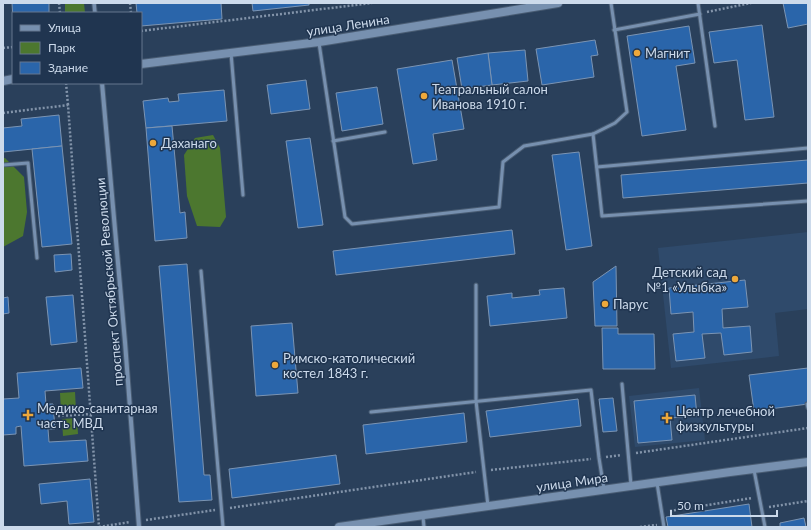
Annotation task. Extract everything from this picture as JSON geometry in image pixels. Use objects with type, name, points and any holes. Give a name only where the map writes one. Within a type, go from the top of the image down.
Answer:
[{"type":"main road","name":"улица Ленина","points":[[142,64],[319,42],[558,3]]},
{"type":"main road","name":"улица Мира","points":[[339,527],[604,489],[808,462]]},
{"type":"street","name":"проспект Октябрьской Революции","points":[[102,84],[125,342],[139,527]]},
{"type":"lane","points":[[319,42],[345,217],[352,224],[499,206],[503,162],[524,146],[593,134],[615,123],[626,112],[611,3]]},
{"type":"lane","points":[[698,3],[715,126]]},
{"type":"lane","points":[[614,30],[700,14]]},
{"type":"lane","points":[[231,53],[243,196]]},
{"type":"lane","points":[[333,141],[385,132]]},
{"type":"lane","points":[[593,134],[602,216],[808,200]]},
{"type":"lane","points":[[597,167],[808,148]]},
{"type":"lane","points":[[3,165],[28,163],[37,258]]},
{"type":"lane","points":[[201,271],[223,527]]},
{"type":"lane","points":[[476,286],[476,401],[488,506]]},
{"type":"lane","points":[[622,384],[631,486]]},
{"type":"lane","points":[[371,412],[591,390],[604,489]]},
{"type":"lane","points":[[807,404],[808,408]]},
{"type":"lane","points":[[753,469],[765,527]]},
{"type":"lane","points":[[657,482],[664,527]]},
{"type":"lane","points":[[423,515],[424,527]]},
{"type":"path","points":[[142,31],[372,3]]},
{"type":"path","points":[[700,14],[752,3]]},
{"type":"path","points":[[66,84],[99,527],[483,471],[599,458],[808,428]]},
{"type":"path","points":[[3,113],[68,105]]},
{"type":"path","points":[[58,416],[91,414]]},
{"type":"path","points":[[640,527],[660,525],[662,513],[753,498],[770,507],[808,501]]},
{"type":"shaded area","name":"Детский сад №1 «Улыбка»","points":[[808,232],[808,309],[775,313],[779,356],[671,368],[658,248]]},
{"type":"shaded area","name":"Центр лечебной физкультуры","points":[[699,388],[705,440],[635,447],[629,396]]},
{"type":"green space","points":[[65,3],[84,3],[85,12],[65,12]]},
{"type":"green space","points":[[213,135],[220,148],[226,217],[220,227],[197,226],[187,196],[184,155],[195,138]]},
{"type":"green space","points":[[3,158],[5,158],[24,177],[27,212],[23,236],[3,247]]},
{"type":"green space","points":[[75,392],[76,410],[61,411],[60,393]]},
{"type":"green space","points":[[77,418],[78,434],[63,436],[62,419]]},
{"type":"building","points":[[12,3],[49,3],[49,12],[12,12]]},
{"type":"building","points":[[136,3],[221,3],[222,19],[142,26],[142,12],[137,12]]},
{"type":"building","points":[[252,3],[309,3],[309,5],[253,11]]},
{"type":"building","points":[[783,3],[808,3],[808,24],[788,28]]},
{"type":"building","points":[[762,25],[774,117],[745,120],[737,60],[714,63],[709,32]]},
{"type":"building","points":[[689,26],[695,63],[676,66],[686,130],[642,136],[627,36]]},
{"type":"building","points":[[595,40],[598,55],[591,56],[594,77],[542,85],[536,49]]},
{"type":"building","points":[[525,50],[528,81],[492,85],[488,53]]},
{"type":"building","points":[[488,53],[492,85],[462,89],[457,58]]},
{"type":"building","points":[[452,60],[464,129],[433,134],[437,160],[413,164],[397,69]]},
{"type":"building","points":[[306,80],[310,109],[271,114],[267,85]]},
{"type":"building","points":[[377,87],[383,124],[342,131],[336,93]]},
{"type":"building","points":[[224,90],[227,121],[146,128],[143,101],[168,98],[169,102],[179,101],[178,94]]},
{"type":"building","points":[[59,115],[62,146],[3,152],[3,128],[22,126],[21,119]]},
{"type":"building","points":[[172,126],[180,213],[185,212],[187,238],[155,241],[146,128]]},
{"type":"building","points":[[310,138],[323,225],[298,228],[286,141]]},
{"type":"building","points":[[62,146],[72,244],[42,247],[32,149]]},
{"type":"building","points":[[579,152],[592,246],[566,250],[552,155]]},
{"type":"building","points":[[808,160],[808,183],[623,198],[621,175]]},
{"type":"building","points":[[512,230],[515,254],[336,275],[333,251]]},
{"type":"building","points":[[71,254],[72,270],[55,272],[54,255]]},
{"type":"building","points":[[187,264],[204,475],[210,475],[212,500],[179,502],[159,266]]},
{"type":"building","name":"Парус","points":[[616,266],[617,326],[595,326],[593,282]]},
{"type":"building","points":[[745,280],[748,307],[722,309],[723,328],[750,326],[752,352],[724,355],[721,333],[702,334],[705,358],[676,361],[673,334],[694,332],[693,312],[671,314],[669,288]]},
{"type":"building","points":[[564,288],[567,318],[490,326],[487,296],[512,293],[512,298],[540,295],[539,290]]},
{"type":"building","points":[[73,295],[77,342],[51,345],[46,297]]},
{"type":"building","points":[[8,297],[9,313],[3,314],[3,298]]},
{"type":"building","points":[[292,323],[298,393],[256,396],[251,326]]},
{"type":"building","points":[[602,328],[618,328],[618,334],[654,334],[655,369],[603,369]]},
{"type":"building","name":"Медико-санитарная часть МВД","points":[[81,368],[83,388],[45,391],[46,404],[53,404],[55,429],[48,429],[49,442],[86,440],[88,461],[24,466],[21,426],[16,427],[16,434],[3,435],[3,399],[19,398],[17,373]]},
{"type":"building","points":[[808,368],[808,404],[754,411],[749,375]]},
{"type":"building","points":[[695,395],[697,416],[670,418],[672,440],[638,443],[634,401]]},
{"type":"building","points":[[613,398],[617,431],[603,432],[599,399]]},
{"type":"building","points":[[578,399],[581,426],[490,437],[486,411]]},
{"type":"building","points":[[464,413],[467,442],[366,454],[363,425]]},
{"type":"building","points":[[336,455],[340,484],[232,498],[229,469]]},
{"type":"building","points":[[90,479],[94,522],[69,524],[67,501],[41,504],[39,484]]},
{"type":"building","points":[[749,504],[752,527],[668,527],[666,517]]},
{"type":"building","points":[[804,518],[806,527],[780,527],[780,523]]},
{"type":"place","name":"Магнит","points":[[637,53]]},
{"type":"place","name":"Театральный салон Иванова 1910 г.","points":[[424,96]]},
{"type":"place","name":"Даханаго","points":[[153,143]]},
{"type":"place","name":"Детский сад №1 «Улыбка»","points":[[735,279]]},
{"type":"place","name":"Парус","points":[[605,304]]},
{"type":"place","name":"Римско-католический костел 1843 г.","points":[[275,365]]},
{"type":"place","name":"Медико-санитарная часть МВД","points":[[28,415]]},
{"type":"place","name":"Центр лечебной физкультуры","points":[[667,418]]}]
